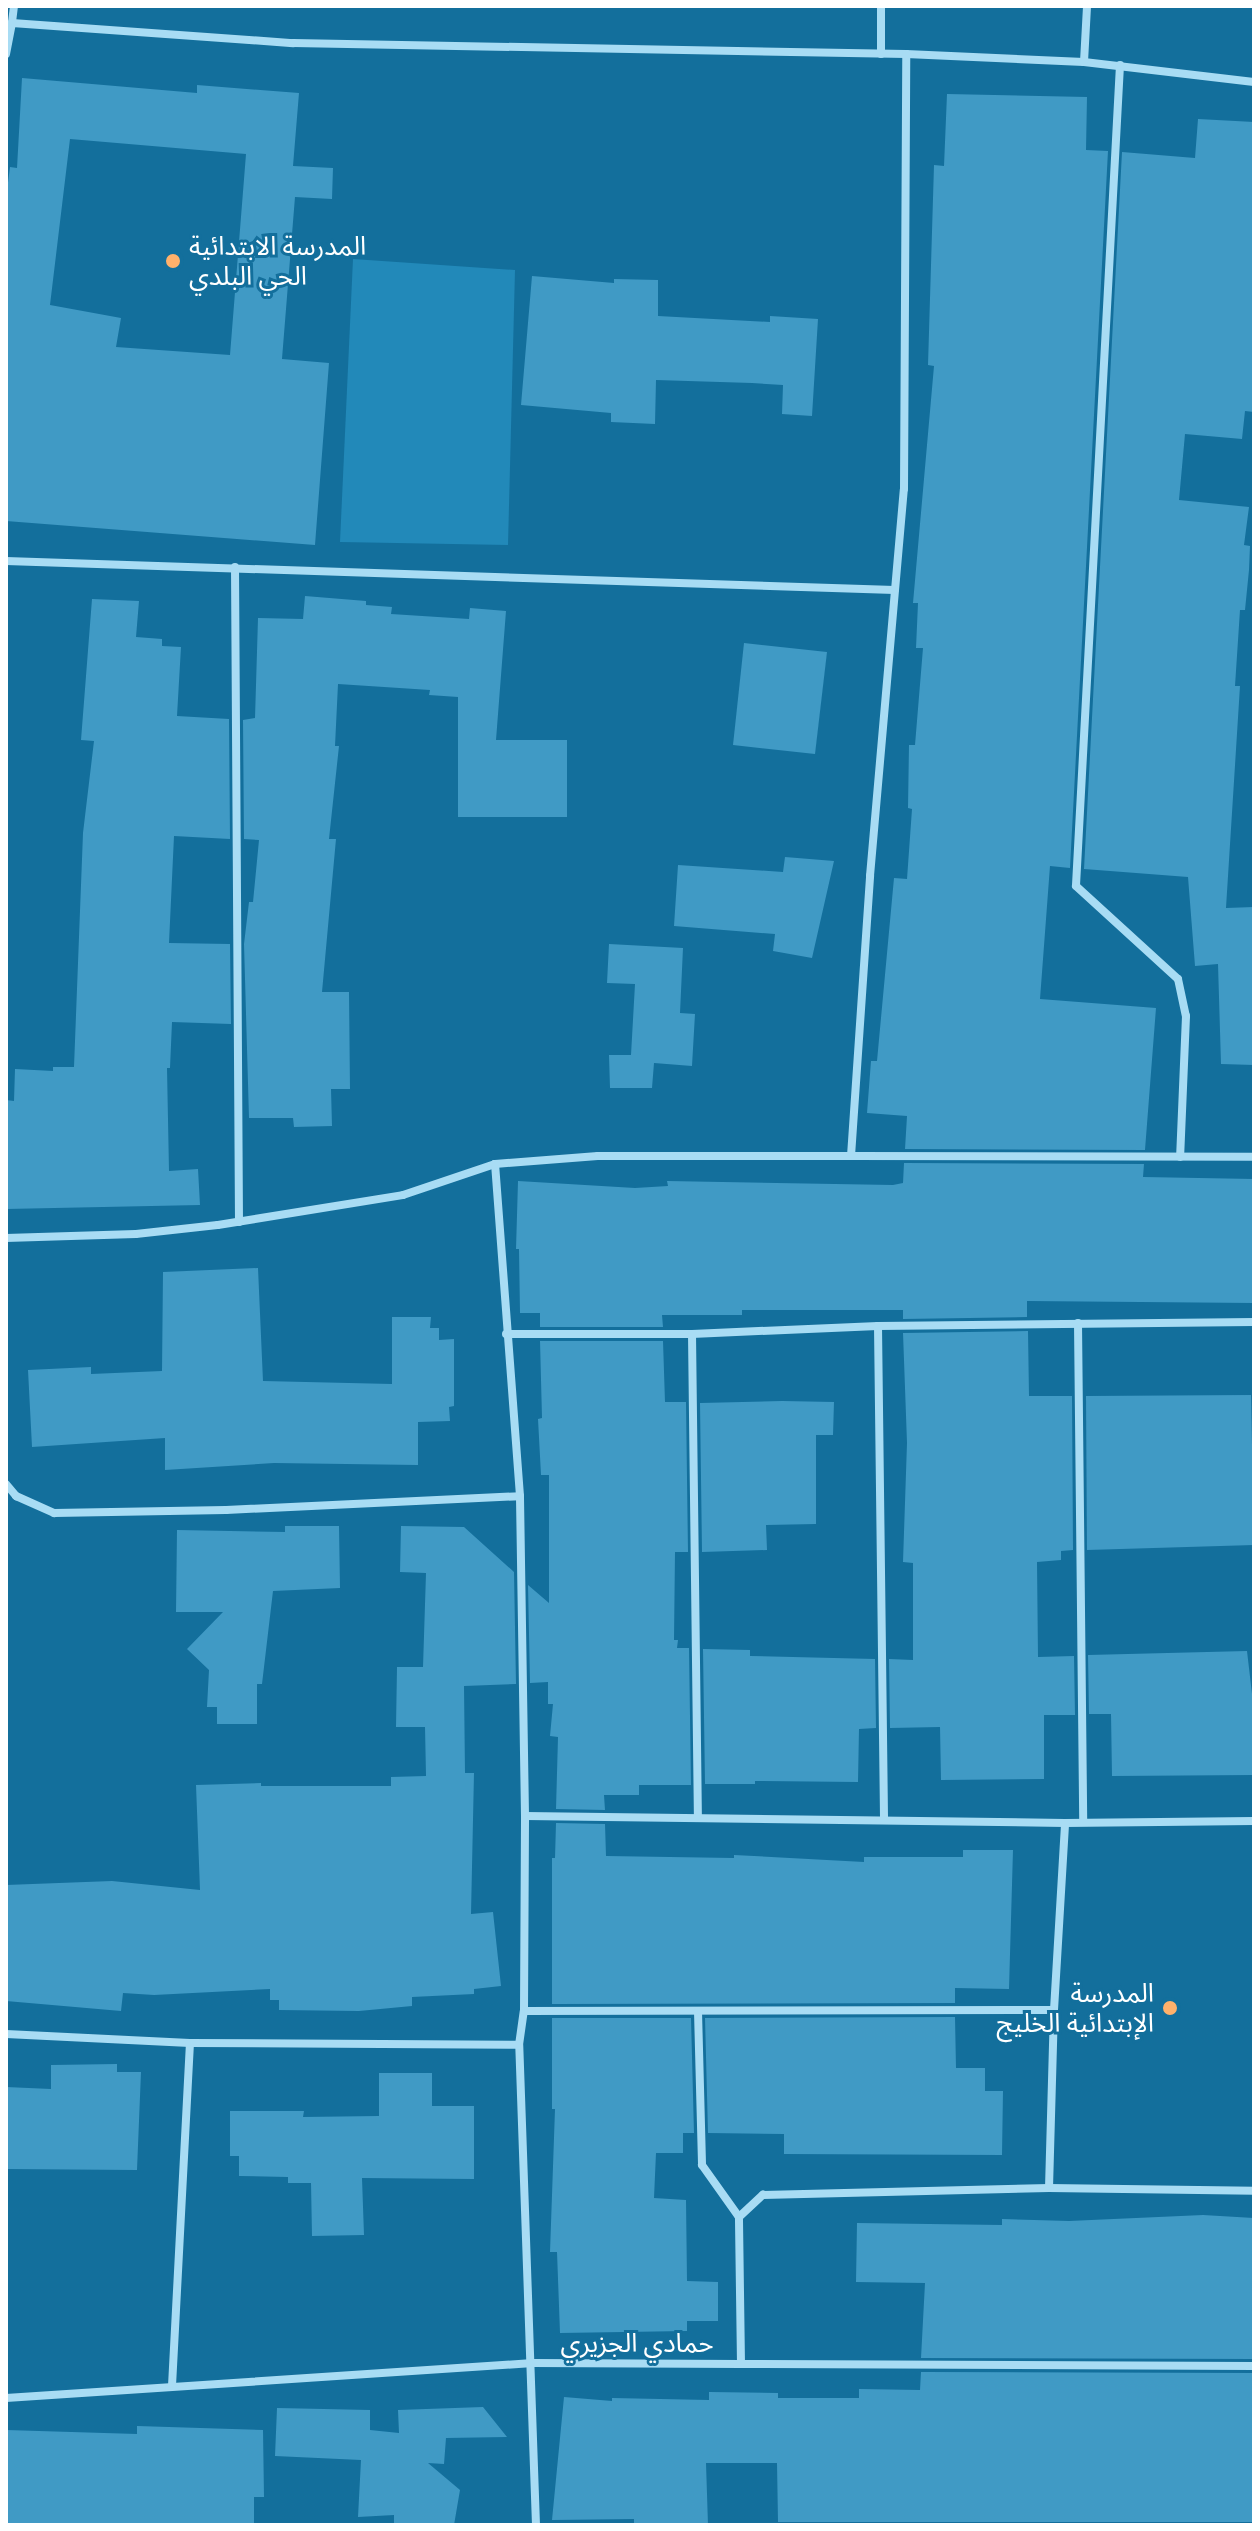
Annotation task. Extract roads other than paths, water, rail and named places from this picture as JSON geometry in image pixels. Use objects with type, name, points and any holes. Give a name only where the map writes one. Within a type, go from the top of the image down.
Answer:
[{"type":"street","points":[[6,54],[14,6]]},
{"type":"street","points":[[881,6],[881,54]]},
{"type":"street","points":[[1084,62],[1087,6]]},
{"type":"street","points":[[12,23],[293,43],[906,54],[1084,62],[1254,82]]},
{"type":"street","points":[[851,1156],[904,489],[906,54]]},
{"type":"street","points":[[1120,65],[1076,886],[1178,979],[1186,1016],[1180,1157]]},
{"type":"street","points":[[6,561],[895,590]]},
{"type":"street","points":[[235,567],[239,1222]]},
{"type":"street","points":[[6,1238],[136,1234],[239,1222],[403,1195],[495,1164],[598,1156],[1254,1157]]},
{"type":"street","points":[[495,1164],[520,1496],[525,1816],[524,2011],[519,2045],[533,2363],[536,2525]]},
{"type":"street","points":[[506,1334],[692,1334],[878,1326],[1254,1322]]},
{"type":"street","points":[[1078,1323],[1083,1822]]},
{"type":"street","points":[[878,1326],[884,1818]]},
{"type":"street","points":[[692,1334],[698,1818]]},
{"type":"street","points":[[6,1484],[16,1496],[54,1513],[226,1510],[520,1496]]},
{"type":"street","points":[[525,1816],[884,1818],[1065,1823],[1254,1821]]},
{"type":"street","points":[[1049,2188],[1054,2010],[1065,1823]]},
{"type":"street","points":[[524,2011],[1054,2010]]},
{"type":"street","points":[[698,2011],[702,2165],[739,2217],[763,2195],[1049,2188],[1254,2191]]},
{"type":"street","points":[[6,2034],[190,2043],[519,2045]]},
{"type":"street","points":[[172,2386],[190,2043]]},
{"type":"street","name":"حمادي الجزيري","points":[[6,2398],[533,2363],[741,2364],[739,2217]]},
{"type":"street","points":[[741,2364],[1254,2366]]},
{"type":"place","name":"المدرسة الابتدائية الحي البلدي","points":[[173,261]]},
{"type":"place","name":"المدرسة الإبتدائية الخليج","points":[[1170,2008]]}]
